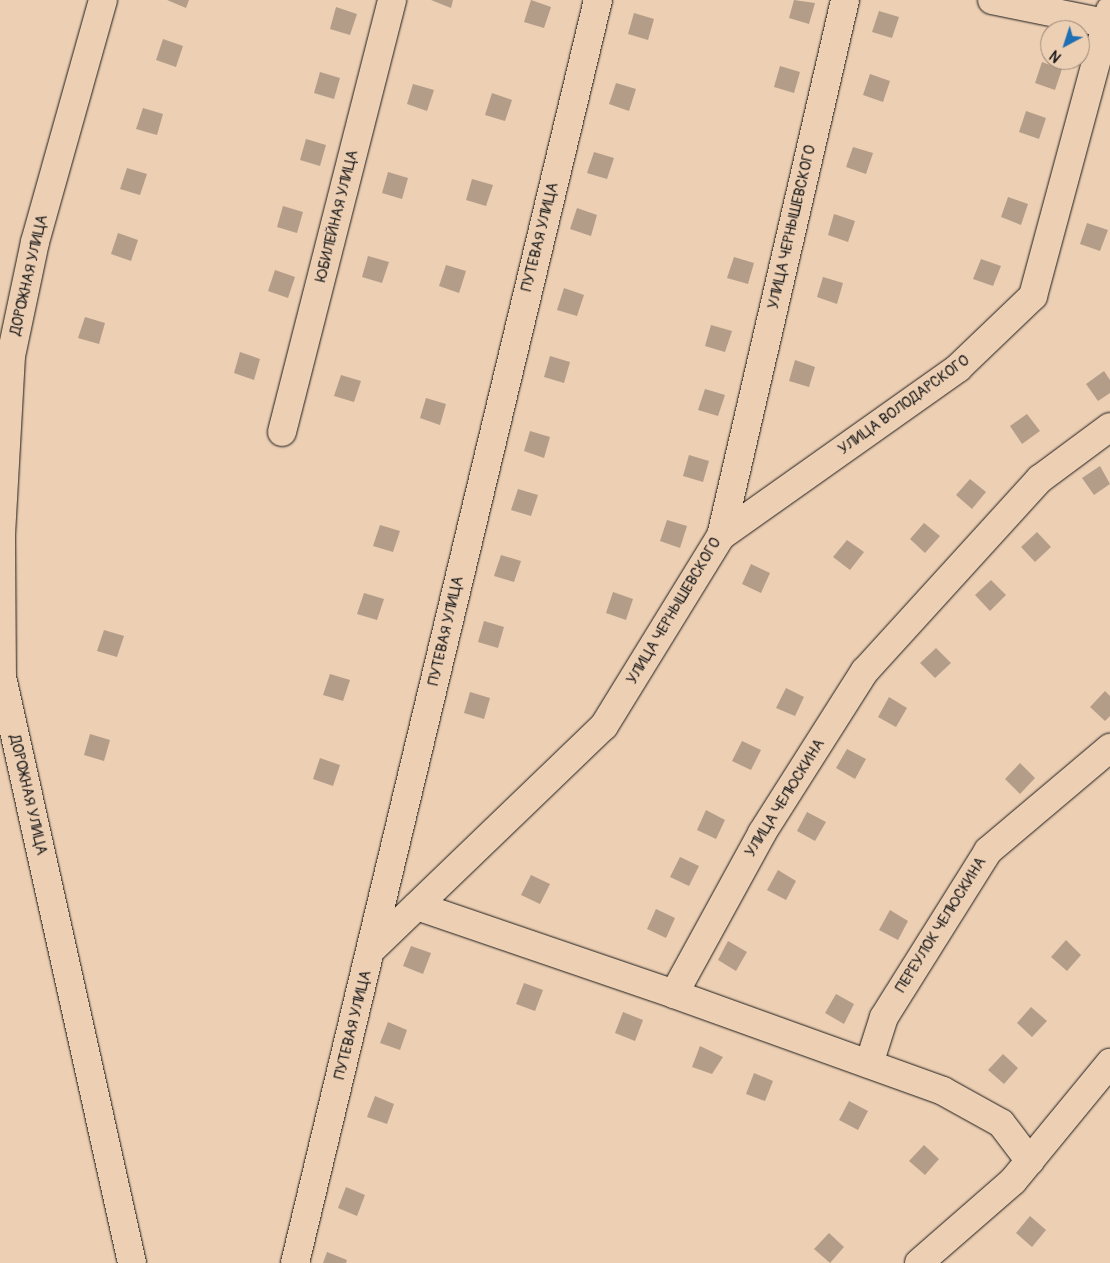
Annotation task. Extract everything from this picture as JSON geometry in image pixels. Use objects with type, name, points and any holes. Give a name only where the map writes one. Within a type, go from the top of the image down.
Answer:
[{"type":"street","name":"ДОРОЖНАЯ УЛИЦА","points":[[103,0],[35,242],[11,356],[1,537],[2,676],[132,1263]]},
{"type":"street","name":"ЮБИЛЕЙНАЯ УЛИЦА","points":[[282,432],[392,0]]},
{"type":"street","name":"ПУТЕВАЯ УЛИЦА","points":[[295,1263],[371,950],[476,500],[598,0]]},
{"type":"street","name":"УЛИЦА ЧЕРНЫШЕВСКОГО","points":[[371,950],[604,726],[721,536],[845,0]]},
{"type":"street","points":[[992,0],[1109,20]]},
{"type":"street","name":"УЛИЦА ВОЛОДАРСКОГО","points":[[721,536],[958,368],[1033,296],[1109,20]]},
{"type":"street","name":"УЛИЦА ЧЕЛЮСКИНА","points":[[674,994],[762,833],[865,671],[1040,479],[1110,427]]},
{"type":"street","name":"ПЕРЕУЛОК ЧЕЛЮСКИНА","points":[[869,1064],[884,1017],[988,851],[1110,748]]},
{"type":"street","points":[[417,906],[674,994],[943,1091],[1002,1124],[1030,1161]]},
{"type":"street","points":[[919,1263],[1013,1182],[1110,1063]]},
{"type":"building","points":[[167,0],[189,0],[186,8]]},
{"type":"building","points":[[431,0],[453,0],[451,8]]},
{"type":"building","points":[[531,0],[551,7],[544,28],[524,22]]},
{"type":"building","points":[[794,0],[815,3],[809,24],[789,18]]},
{"type":"building","points":[[336,7],[357,14],[350,35],[330,29]]},
{"type":"building","points":[[879,11],[899,17],[892,38],[872,32]]},
{"type":"building","points":[[634,13],[654,19],[648,40],[628,34]]},
{"type":"building","points":[[163,39],[183,46],[176,67],[156,60]]},
{"type":"building","points":[[780,66],[800,72],[794,93],[774,87]]},
{"type":"building","points":[[1040,68],[1040,70],[1062,70],[1055,90],[1035,83]]},
{"type":"building","points":[[320,72],[340,78],[334,99],[314,93]]},
{"type":"building","points":[[870,74],[890,81],[883,102],[863,95]]},
{"type":"building","points":[[616,83],[636,89],[629,111],[609,104]]},
{"type":"building","points":[[413,84],[434,90],[427,111],[407,104]]},
{"type":"building","points":[[492,93],[512,100],[505,121],[485,115]]},
{"type":"building","points":[[143,108],[163,114],[157,135],[136,129]]},
{"type":"building","points":[[1026,111],[1046,118],[1039,139],[1019,132]]},
{"type":"building","points":[[306,139],[326,145],[320,166],[300,160]]},
{"type":"building","points":[[853,147],[873,153],[866,174],[846,167]]},
{"type":"building","points":[[594,152],[614,158],[607,179],[587,173]]},
{"type":"building","points":[[127,168],[147,174],[140,195],[120,189]]},
{"type":"building","points":[[388,172],[408,178],[402,199],[382,193]]},
{"type":"building","points":[[472,179],[493,185],[486,206],[466,200]]},
{"type":"building","points":[[1008,197],[1028,204],[1021,225],[1001,217]]},
{"type":"building","points":[[283,206],[303,212],[297,233],[277,227]]},
{"type":"building","points":[[577,208],[597,215],[591,236],[570,229]]},
{"type":"building","points":[[834,214],[855,221],[848,242],[828,235]]},
{"type":"building","points":[[1087,223],[1108,230],[1100,251],[1080,244]]},
{"type":"building","points":[[118,233],[138,240],[131,261],[111,254]]},
{"type":"building","points":[[368,256],[389,262],[382,283],[362,277]]},
{"type":"building","points":[[734,257],[754,263],[748,284],[727,278]]},
{"type":"building","points":[[981,259],[1001,266],[993,286],[973,279]]},
{"type":"building","points":[[446,265],[466,271],[459,293],[439,286]]},
{"type":"building","points":[[275,270],[295,277],[288,298],[268,291]]},
{"type":"building","points":[[823,277],[843,283],[837,304],[817,297]]},
{"type":"building","points":[[564,288],[584,295],[577,316],[557,310]]},
{"type":"building","points":[[85,317],[105,323],[99,344],[78,338]]},
{"type":"building","points":[[711,325],[732,331],[725,352],[705,346]]},
{"type":"building","points":[[240,352],[260,359],[254,380],[234,373]]},
{"type":"building","points":[[550,356],[570,362],[564,383],[544,377]]},
{"type":"building","points":[[795,360],[815,367],[809,387],[789,381]]},
{"type":"building","points":[[1104,371],[1110,380],[1110,393],[1098,401],[1086,384]]},
{"type":"building","points":[[341,375],[361,381],[354,402],[334,396]]},
{"type":"building","points":[[705,389],[725,395],[718,416],[698,410]]},
{"type":"building","points":[[426,398],[446,404],[440,425],[420,418]]},
{"type":"building","points":[[1027,414],[1040,431],[1022,444],[1010,426]]},
{"type":"building","points":[[530,431],[550,437],[544,458],[524,451]]},
{"type":"building","points":[[689,455],[709,461],[703,482],[683,476]]},
{"type":"building","points":[[1100,466],[1110,484],[1094,495],[1082,478]]},
{"type":"building","points":[[970,479],[986,492],[972,509],[956,495]]},
{"type":"building","points":[[518,489],[538,495],[531,516],[511,510]]},
{"type":"building","points":[[667,520],[687,526],[680,548],[660,541]]},
{"type":"building","points":[[924,523],[940,536],[925,553],[910,539]]},
{"type":"building","points":[[380,525],[400,531],[393,552],[373,546]]},
{"type":"building","points":[[1037,532],[1051,547],[1035,562],[1021,547]]},
{"type":"building","points":[[847,540],[864,552],[850,570],[833,557]]},
{"type":"building","points":[[501,555],[521,561],[514,582],[494,576]]},
{"type":"building","points":[[751,564],[770,573],[761,593],[742,584]]},
{"type":"building","points":[[991,580],[1006,595],[990,611],[975,595]]},
{"type":"building","points":[[613,592],[633,599],[626,620],[606,613]]},
{"type":"building","points":[[364,593],[384,599],[377,620],[357,614]]},
{"type":"building","points":[[484,621],[504,627],[498,648],[478,642]]},
{"type":"building","points":[[104,630],[124,636],[117,657],[97,651]]},
{"type":"building","points":[[936,648],[951,663],[935,678],[920,663]]},
{"type":"building","points":[[330,674],[350,680],[343,701],[323,695]]},
{"type":"building","points":[[786,688],[804,697],[795,716],[776,708]]},
{"type":"building","points":[[1105,691],[1110,696],[1110,716],[1105,721],[1090,707]]},
{"type":"building","points":[[470,692],[490,698],[484,719],[464,713]]},
{"type":"building","points":[[889,697],[907,708],[896,727],[878,717]]},
{"type":"building","points":[[90,734],[110,740],[104,761],[84,755]]},
{"type":"building","points":[[742,741],[761,750],[751,770],[732,761]]},
{"type":"building","points":[[847,749],[866,759],[855,779],[836,768]]},
{"type":"building","points":[[320,758],[340,765],[333,786],[313,779]]},
{"type":"building","points":[[1020,763],[1035,778],[1020,794],[1005,779]]},
{"type":"building","points":[[706,810],[725,820],[716,839],[697,830]]},
{"type":"building","points":[[807,812],[826,822],[815,841],[797,831]]},
{"type":"building","points":[[680,857],[699,866],[689,886],[670,877]]},
{"type":"building","points":[[778,870],[796,881],[786,900],[767,890]]},
{"type":"building","points":[[531,875],[550,884],[540,904],[521,895]]},
{"type":"building","points":[[656,909],[675,918],[666,938],[647,929]]},
{"type":"building","points":[[890,910],[908,921],[898,940],[879,930]]},
{"type":"building","points":[[1066,940],[1081,955],[1067,971],[1051,957]]},
{"type":"building","points":[[728,941],[747,952],[736,971],[718,960]]},
{"type":"building","points":[[411,946],[431,953],[423,974],[403,966]]},
{"type":"building","points":[[524,983],[543,990],[535,1011],[516,1004]]},
{"type":"building","points":[[836,994],[854,1004],[844,1024],[825,1013]]},
{"type":"building","points":[[1031,1007],[1047,1021],[1032,1037],[1017,1023]]},
{"type":"building","points":[[623,1012],[643,1020],[635,1041],[615,1033]]},
{"type":"building","points":[[388,1022],[407,1030],[400,1050],[380,1043]]},
{"type":"building","points":[[700,1046],[723,1057],[712,1074],[692,1067]]},
{"type":"building","points":[[1003,1054],[1018,1068],[1004,1084],[988,1070]]},
{"type":"building","points":[[754,1073],[773,1081],[765,1101],[746,1094]]},
{"type":"building","points":[[375,1096],[394,1104],[387,1124],[367,1117]]},
{"type":"building","points":[[849,1101],[868,1111],[858,1130],[839,1120]]},
{"type":"building","points":[[924,1145],[939,1159],[925,1175],[909,1161]]},
{"type":"building","points":[[346,1187],[365,1195],[357,1216],[338,1208]]},
{"type":"building","points":[[1030,1216],[1046,1230],[1032,1247],[1016,1233]]},
{"type":"building","points":[[829,1233],[844,1247],[830,1263],[814,1249]]},
{"type":"building","points":[[327,1252],[347,1260],[346,1263],[323,1263]]}]
